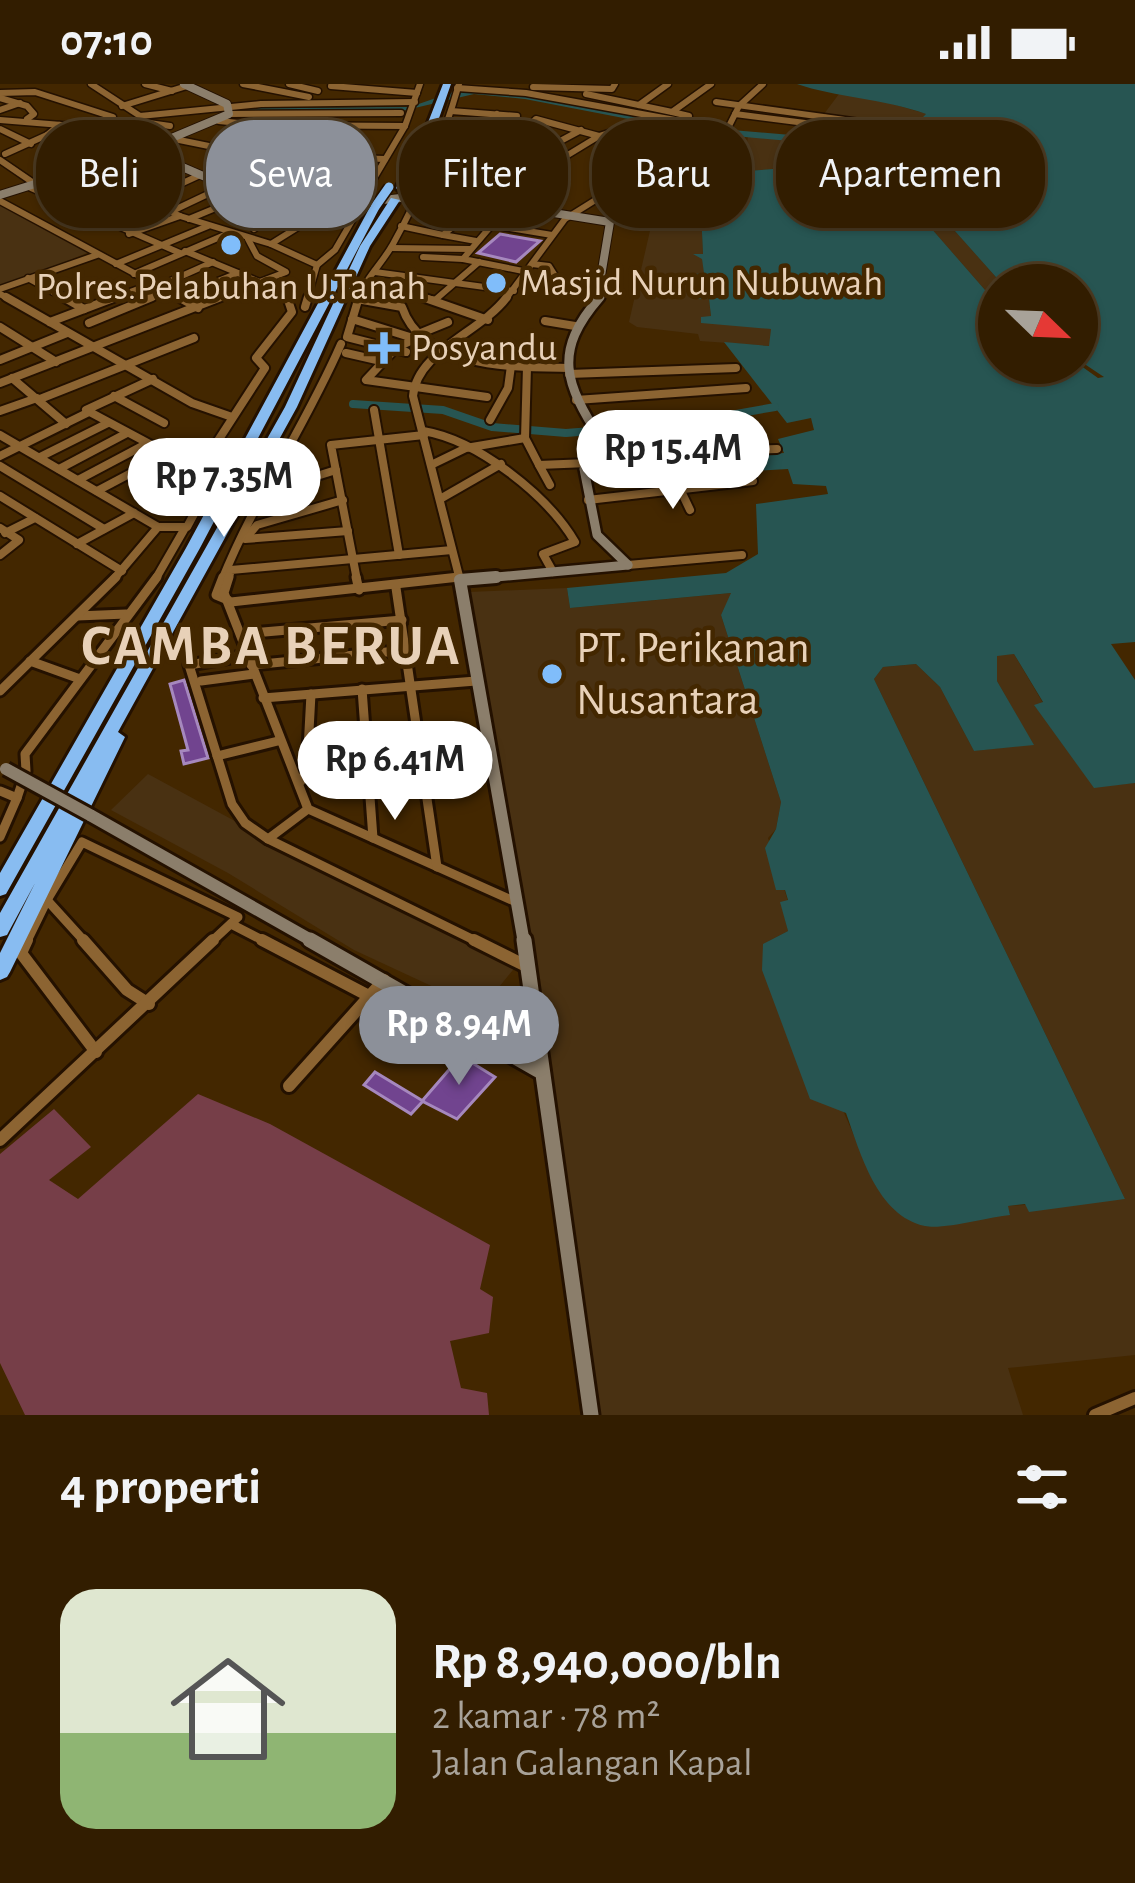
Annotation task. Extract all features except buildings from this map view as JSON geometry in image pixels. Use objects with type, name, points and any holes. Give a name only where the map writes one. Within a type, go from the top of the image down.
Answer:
[{"type":"highway","points":[[0,930],[291,406],[365,246],[441,108],[447,87]]},
{"type":"highway","points":[[375,201],[395,191]]},
{"type":"highway","points":[[0,890],[193,548],[356,228]]},
{"type":"highway","points":[[0,972],[209,551]]},
{"type":"street","points":[[18,86],[43,84]]},
{"type":"street","points":[[91,84],[144,116],[414,102]]},
{"type":"street","points":[[145,84],[172,91]]},
{"type":"street","points":[[243,84],[309,97]]},
{"type":"street","points":[[289,84],[318,92]]},
{"type":"street","points":[[407,120],[420,84]]},
{"type":"street","points":[[441,120],[447,87],[612,89],[615,84]]},
{"type":"street","points":[[639,105],[668,84]]},
{"type":"street","points":[[672,112],[711,84]]},
{"type":"street","points":[[126,104],[185,85],[229,110],[285,120]]},
{"type":"street","points":[[300,105],[334,85],[417,93]]},
{"type":"street","points":[[734,120],[759,85]]},
{"type":"street","points":[[532,88],[659,120]]},
{"type":"street","points":[[0,95],[35,92],[113,118]]},
{"type":"street","points":[[586,94],[689,116]]},
{"type":"street","points":[[0,95],[34,115],[23,122]]},
{"type":"street","points":[[804,115],[808,101]]},
{"type":"street","points":[[716,102],[804,126],[821,125],[826,118]]},
{"type":"street","points":[[0,110],[20,103]]},
{"type":"street","points":[[441,108],[536,119],[592,134]]},
{"type":"street","points":[[220,120],[229,110]]},
{"type":"street","points":[[737,110],[842,120]]},
{"type":"street","points":[[341,120],[401,113]]},
{"type":"street","points":[[493,120],[497,114]]},
{"type":"street","points":[[514,120],[517,116]]},
{"type":"street","points":[[0,124],[9,120],[36,123]]},
{"type":"street","points":[[0,124],[31,145]]},
{"type":"street","points":[[568,137],[581,130]]},
{"type":"street","points":[[375,186],[399,135]]},
{"type":"street","points":[[0,837],[26,771],[25,754],[156,578],[220,466],[210,453],[265,368],[256,358],[292,314],[284,293],[266,284],[130,234],[34,186],[3,157],[36,142]]},
{"type":"street","points":[[375,159],[385,159]]},
{"type":"street","points":[[182,168],[206,177]]},
{"type":"street","points":[[0,176],[17,171]]},
{"type":"street","points":[[182,183],[200,175]]},
{"type":"street","points":[[0,198],[34,186]]},
{"type":"street","points":[[0,198],[197,308]]},
{"type":"street","points":[[130,234],[206,210]]},
{"type":"street","points":[[184,218],[206,225]]},
{"type":"street","points":[[116,264],[206,227]]},
{"type":"street","points":[[213,228],[271,244],[317,266]]},
{"type":"street","points":[[271,244],[297,228]]},
{"type":"street","points":[[304,307],[317,266],[347,228]]},
{"type":"street","points":[[400,228],[363,285],[345,345],[242,530],[216,596],[230,601],[742,556]]},
{"type":"street","points":[[411,228],[476,241]]},
{"type":"street","points":[[413,278],[425,251],[449,228]]},
{"type":"street","points":[[463,259],[488,228]]},
{"type":"street","points":[[504,228],[552,235]]},
{"type":"street","points":[[558,228],[488,320],[428,360],[412,389],[460,580],[527,968],[591,1415]]},
{"type":"street","points":[[609,228],[602,296],[575,326],[568,371],[576,400],[597,430],[600,446],[584,475],[597,535],[628,565]]},
{"type":"street","points":[[134,274],[227,234]]},
{"type":"street","points":[[0,382],[266,284],[286,272],[257,256],[248,239]]},
{"type":"street","points":[[391,248],[479,262],[549,266],[559,281],[553,292]]},
{"type":"street","points":[[386,274],[401,248]]},
{"type":"street","points":[[425,251],[470,250]]},
{"type":"street","points":[[0,292],[98,254]]},
{"type":"street","points":[[532,264],[548,258]]},
{"type":"street","points":[[50,322],[212,262]]},
{"type":"street","points":[[435,300],[479,262]]},
{"type":"street","points":[[375,272],[514,291]]},
{"type":"street","points":[[178,297],[238,273]]},
{"type":"street","points":[[28,278],[84,309]]},
{"type":"street","points":[[363,285],[435,300],[488,320]]},
{"type":"street","points":[[0,292],[192,403],[232,417]]},
{"type":"street","points":[[89,322],[167,292]]},
{"type":"street","points":[[357,298],[402,308],[407,323],[445,349],[515,366],[628,374],[736,368]]},
{"type":"street","points":[[352,319],[419,334]]},
{"type":"street","points":[[545,321],[575,326]]},
{"type":"street","points":[[448,322],[419,334],[366,379],[487,397]]},
{"type":"street","points":[[0,327],[56,362]]},
{"type":"street","points":[[0,360],[68,332]]},
{"type":"street","points":[[0,411],[194,338]]},
{"type":"street","points":[[345,345],[398,352]]},
{"type":"street","points":[[345,345],[382,361]]},
{"type":"street","points":[[490,421],[500,411],[515,366],[513,351]]},
{"type":"street","points":[[527,368],[525,438],[550,485]]},
{"type":"street","points":[[628,374],[631,396]]},
{"type":"street","points":[[12,378],[66,424]]},
{"type":"street","points":[[153,379],[86,408],[159,449]]},
{"type":"street","points":[[576,400],[746,388]]},
{"type":"street","points":[[114,397],[164,423]]},
{"type":"street","points":[[374,410],[400,555]]},
{"type":"street","points":[[0,456],[89,412]]},
{"type":"street","points":[[40,458],[108,423]]},
{"type":"street","points":[[59,469],[127,433]]},
{"type":"street","points":[[359,590],[332,444],[423,433],[501,464],[523,488],[558,513],[575,542],[543,554],[553,572]]},
{"type":"street","points":[[0,435],[158,526],[185,528]]},
{"type":"street","points":[[431,465],[466,448],[525,438]]},
{"type":"street","points":[[77,480],[146,444]]},
{"type":"street","points":[[600,446],[652,446],[669,452],[777,449]]},
{"type":"street","points":[[97,491],[152,462]]},
{"type":"street","points":[[539,465],[588,463]]},
{"type":"street","points":[[440,499],[501,464]]},
{"type":"street","points":[[0,466],[104,529]]},
{"type":"street","points":[[288,484],[336,470]]},
{"type":"street","points":[[588,500],[754,481]]},
{"type":"street","points":[[680,489],[690,510]]},
{"type":"street","points":[[0,496],[122,571]]},
{"type":"street","points":[[343,500],[257,525],[245,538],[348,531]]},
{"type":"street","points":[[77,544],[134,513]]},
{"type":"street","points":[[2,532],[35,518]]},
{"type":"street","points":[[0,691],[122,571],[158,526]]},
{"type":"street","points":[[0,555],[19,542],[2,532]]},
{"type":"street","points":[[308,809],[301,781],[278,741],[224,593],[231,570],[452,550]]},
{"type":"street","points":[[396,588],[437,867]]},
{"type":"street","points":[[77,616],[126,614]]},
{"type":"street","points":[[241,634],[402,620]]},
{"type":"street","points":[[406,650],[251,665],[189,665],[235,810],[268,839],[527,968]]},
{"type":"street","points":[[30,661],[80,679]]},
{"type":"street","points":[[201,681],[251,665]]},
{"type":"street","points":[[263,698],[476,681]]},
{"type":"street","points":[[362,689],[373,838]]},
{"type":"street","points":[[301,781],[307,768],[311,694]]},
{"type":"street","points":[[217,756],[278,741]]},
{"type":"street","points":[[3,767],[538,1070]]},
{"type":"street","points":[[0,792],[16,798]]},
{"type":"street","points":[[308,809],[516,902]]},
{"type":"street","points":[[268,839],[308,809]]},
{"type":"street","points":[[0,1140],[96,1052],[148,1004],[238,917],[82,842],[21,953],[96,1052]]},
{"type":"street","points":[[47,900],[127,990],[148,1004]]},
{"type":"street","points":[[231,924],[369,997]]},
{"type":"street","points":[[289,1086],[384,980]]},
{"type":"street","points":[[1095,1415],[1135,1398]]},
{"type":"shaded area","points":[[839,94],[861,95],[927,114],[920,120],[821,118]]},
{"type":"shaded area","points":[[752,135],[776,138],[776,169],[752,171]]},
{"type":"shaded area","points":[[0,201],[36,221],[36,228],[50,228],[92,251],[0,288]]},
{"type":"shaded area","points":[[651,228],[702,228],[703,254],[694,254],[702,258],[705,274],[696,274],[704,278],[707,295],[698,295],[709,299],[711,317],[771,329],[770,346],[700,341],[698,334],[629,322]]},
{"type":"shaded area","points":[[931,228],[968,228],[955,231],[984,264],[978,264],[978,282]]},
{"type":"shaded area","points":[[567,588],[570,608],[732,593],[721,615],[781,802],[776,829],[768,838],[788,901],[781,902],[788,931],[769,941],[876,1186],[1010,1214],[1007,1206],[1125,1199],[874,679],[883,667],[916,664],[940,687],[974,751],[1033,744],[997,681],[996,655],[1014,654],[1043,703],[1035,706],[1094,787],[1135,783],[1135,1355],[1008,1368],[1023,1415],[596,1415],[543,1006],[469,592]]},
{"type":"shaded area","points":[[148,774],[517,965],[481,1009],[354,950],[228,873],[111,810]]},
{"type":"shaded area","points":[[198,1094],[270,1124],[490,1245],[480,1289],[493,1297],[489,1333],[450,1341],[461,1388],[487,1393],[489,1415],[25,1415],[0,1363],[0,1154],[54,1109],[91,1147],[49,1180],[78,1199]]},
{"type":"water","points":[[797,84],[1135,84],[1135,642],[1111,644],[1135,680],[1135,783],[1094,788],[1034,705],[1043,702],[1014,654],[997,656],[997,681],[1034,745],[974,751],[940,687],[916,664],[883,667],[874,679],[1125,1199],[1029,1212],[1025,1204],[1008,1206],[1010,1215],[933,1227],[894,1210],[873,1180],[846,1113],[810,1099],[762,970],[763,944],[788,931],[780,902],[788,900],[785,890],[776,890],[765,848],[776,829],[781,802],[721,615],[731,593],[570,608],[567,588],[726,573],[758,554],[756,504],[828,494],[826,486],[793,484],[788,469],[679,475],[675,460],[784,453],[778,439],[814,430],[811,418],[787,423],[724,342],[769,346],[771,329],[701,323],[701,317],[711,316],[709,299],[698,299],[697,295],[707,294],[704,278],[695,274],[704,273],[702,259],[693,254],[703,254],[702,228],[752,228],[752,171],[776,169],[776,228],[931,228],[978,282],[978,384],[1098,384],[1098,378],[1104,377],[1098,373],[1098,264],[984,264],[954,230],[1045,228],[1045,120],[920,120],[926,114]]},
{"type":"water","points":[[484,88],[653,120],[474,94],[402,111],[238,112],[238,108],[410,107],[459,90]]},
{"type":"water","points":[[752,132],[776,134],[776,140],[752,138]]},
{"type":"waterway","points":[[353,404],[443,410],[492,427],[566,433],[679,424],[775,407]]},
{"type":"place","name":"Polres.Pelabuhan U.Tanah","points":[[231,245]]},
{"type":"place","name":"Masjid Nurun Nubuwah","points":[[496,283]]},
{"type":"place","name":"Posyandu","points":[[384,348]]},
{"type":"place","name":"PT. Perikanan Nusantara","points":[[552,674]]},
{"type":"district","name":"CAMBA BERUA","points":[[272,646]]}]
